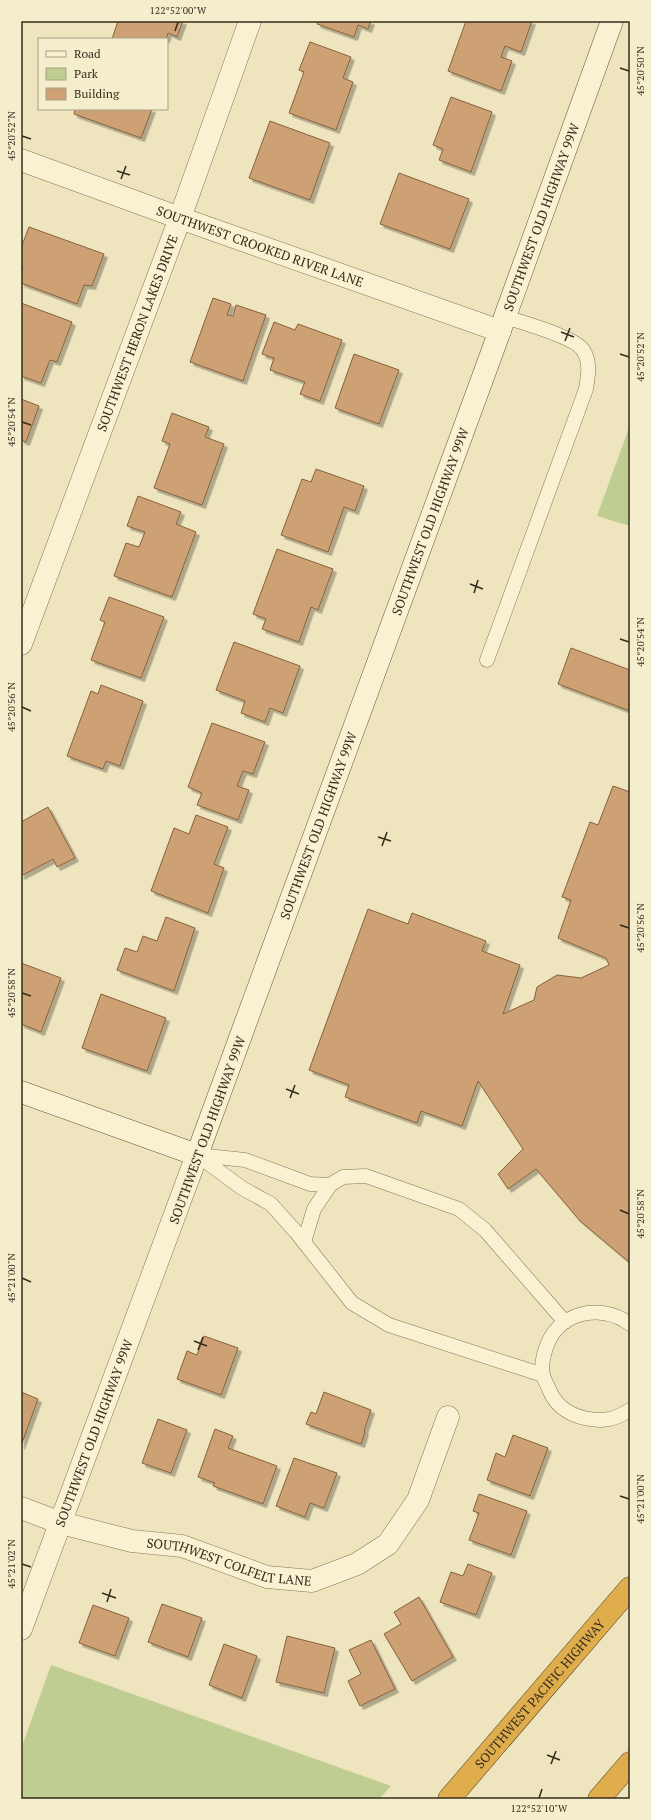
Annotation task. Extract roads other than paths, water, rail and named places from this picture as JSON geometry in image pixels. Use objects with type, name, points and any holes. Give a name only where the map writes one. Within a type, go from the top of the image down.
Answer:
[{"type":"highway","name":"SOUTHWEST PACIFIC HIGHWAY","points":[[450,1799],[630,1588]]},
{"type":"highway","points":[[599,1799],[630,1763]]},
{"type":"street","name":"SOUTHWEST HERON LAKES DRIVE","points":[[21,644],[180,218],[250,21]]},
{"type":"street","name":"SOUTHWEST OLD HIGHWAY 99W","points":[[21,1629],[197,1155],[612,21]]},
{"type":"street","name":"SOUTHWEST CROOKED RIVER LANE","points":[[21,160],[180,218],[502,324]]},
{"type":"street","points":[[21,1092],[197,1155]]},
{"type":"street","name":"SOUTHWEST COLFELT LANE","points":[[21,1508],[61,1523],[132,1541],[182,1546],[267,1577],[312,1581],[357,1564],[388,1544],[418,1500],[448,1417]]},
{"type":"lane","points":[[487,660],[586,389],[589,368],[583,350],[561,336],[502,324]]},
{"type":"lane","points":[[197,1155],[245,1160],[310,1184],[330,1185]]},
{"type":"lane","points":[[197,1155],[242,1188],[271,1204],[304,1242],[352,1303],[389,1324],[542,1375]]},
{"type":"lane","points":[[304,1242],[314,1209],[330,1185],[343,1177],[366,1176],[459,1209],[485,1230],[565,1322]]},
{"type":"lane","points":[[630,1324],[619,1316],[607,1312],[585,1313],[565,1322],[552,1335],[546,1346],[542,1360],[542,1375],[553,1399],[571,1415],[599,1421],[621,1416],[630,1410]]}]
